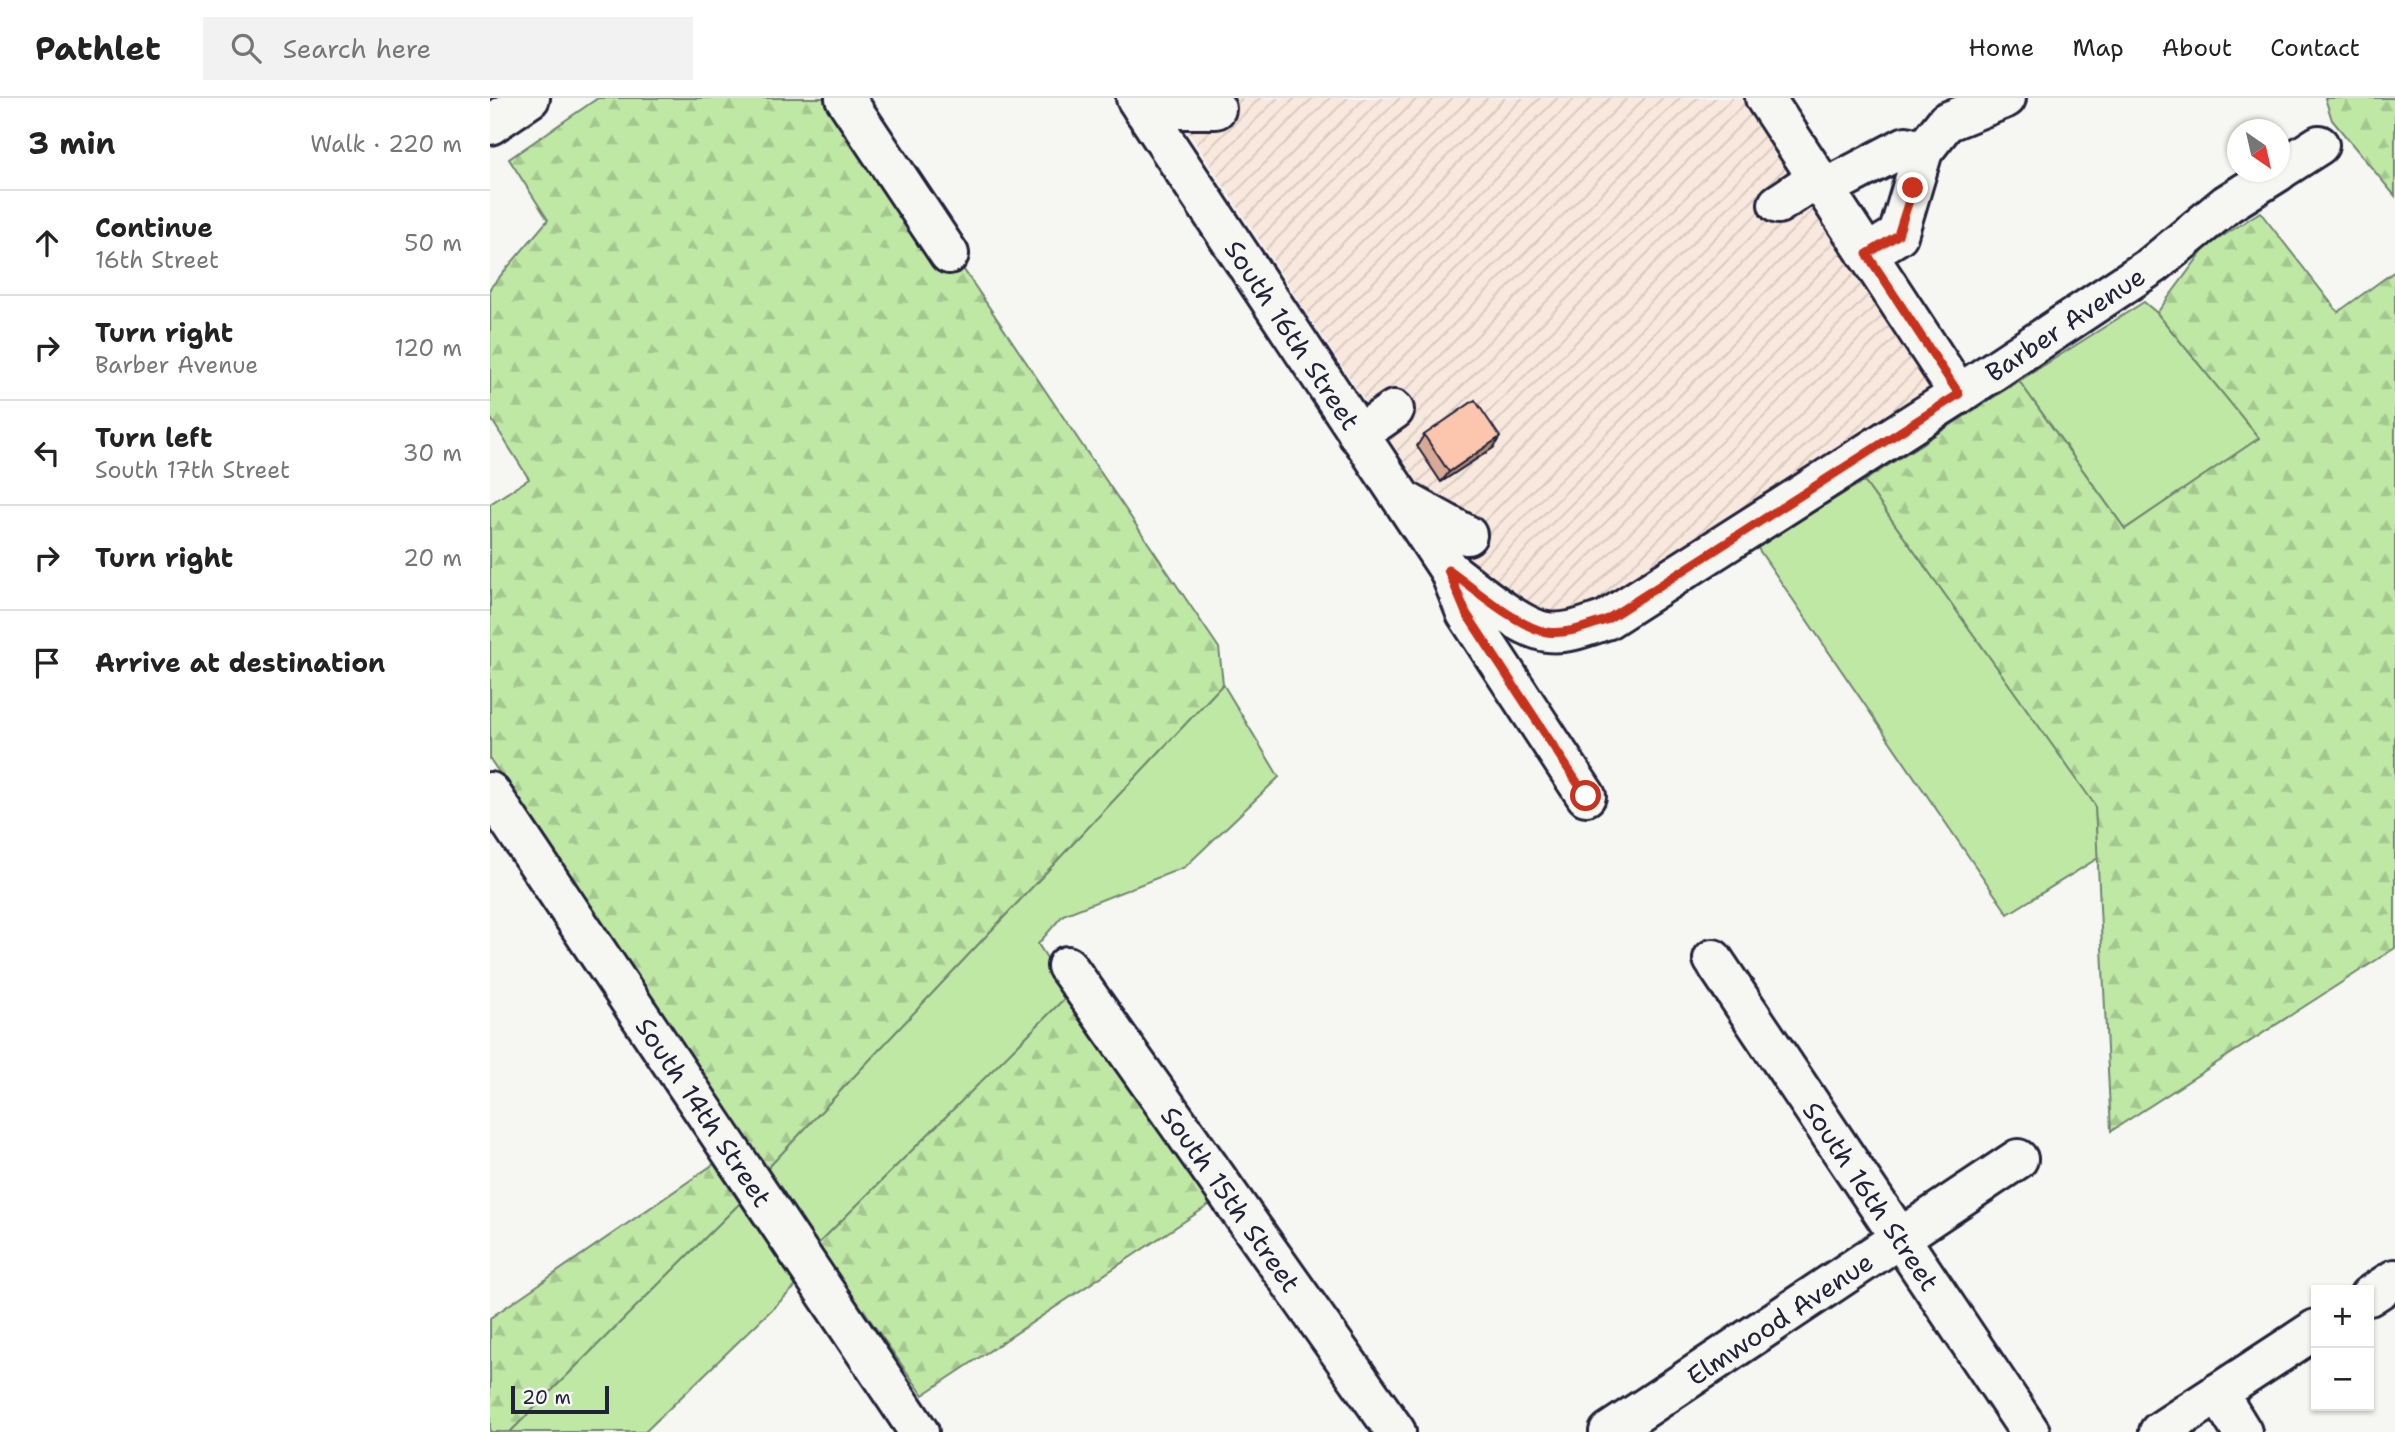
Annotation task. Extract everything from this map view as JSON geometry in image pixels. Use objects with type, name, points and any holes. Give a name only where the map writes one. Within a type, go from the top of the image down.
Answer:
[{"type":"street","points":[[490,125],[530,98]]},
{"type":"street","points":[[845,98],[949,254]]},
{"type":"street","points":[[1765,98],[1959,394]]},
{"type":"street","points":[[1867,254],[1898,235],[1923,151],[1946,122],[2006,98]]},
{"type":"street","points":[[1139,103],[1216,109]]},
{"type":"street","name":"South 16th Street","points":[[1139,103],[1448,570]]},
{"type":"street","name":"Barber Avenue","points":[[2290,164],[2319,145]]},
{"type":"street","points":[[1778,204],[1906,146],[1923,151]]},
{"type":"street","name":"Barber Avenue","points":[[1448,570],[1518,620],[1546,632],[1573,631],[1606,620],[1959,394],[2154,265],[2227,204],[2262,182]]},
{"type":"street","points":[[1359,435],[1394,410]]},
{"type":"street","points":[[1402,499],[1467,535]]},
{"type":"street","points":[[1448,570],[1466,613],[1586,796]]},
{"type":"street","name":"South 14th Street","points":[[490,792],[919,1432]]},
{"type":"street","name":"South 16th Street","points":[[1713,959],[2030,1432]]},
{"type":"street","name":"South 15th Street","points":[[1067,966],[1396,1432]]},
{"type":"street","name":"Elmwood Avenue","points":[[1609,1432],[2018,1158]]},
{"type":"street","points":[[2374,1293],[2395,1279]]},
{"type":"street","points":[[2159,1432],[2311,1332]]},
{"type":"street","points":[[2218,1393],[2242,1432]]},
{"type":"shaded area","points":[[1166,98],[1745,98],[1928,374],[1929,392],[1592,611],[1562,616],[1537,612],[1479,575]]},
{"type":"green space","points":[[598,98],[823,98],[940,267],[960,264],[1219,648],[1223,684],[767,1169],[490,759],[490,504],[529,479],[490,417],[490,288],[548,220],[509,159]]},
{"type":"green space","points":[[2325,98],[2395,98],[2395,196],[2332,120]]},
{"type":"green space","points":[[2260,212],[2338,312],[2395,271],[2395,948],[2111,1131],[2095,805],[1864,481],[2019,381],[2125,529],[2259,438],[2157,313],[2206,247]]},
{"type":"green space","points":[[2144,302],[2157,313],[2260,438],[2125,529],[2019,381]]},
{"type":"green space","points":[[1864,481],[2095,804],[2098,858],[2008,914],[1757,547]]},
{"type":"green space","points":[[1223,684],[1279,777],[1185,867],[1063,915],[1038,944],[1070,993],[817,1245],[767,1169]]},
{"type":"green space","points":[[1070,993],[1218,1199],[923,1395],[817,1245]]},
{"type":"green space","points":[[714,1164],[740,1203],[510,1432],[490,1432],[490,1318]]},
{"type":"green space","points":[[740,1203],[796,1286],[645,1432],[510,1432]]},
{"type":"building","points":[[1475,400],[1500,437],[1449,472],[1424,435]]},
{"type":"route","points":[[1586,796],[1466,613],[1448,570],[1518,620],[1546,632],[1573,631],[1606,620],[1959,394],[1867,254],[1898,235],[1913,188]]}]
